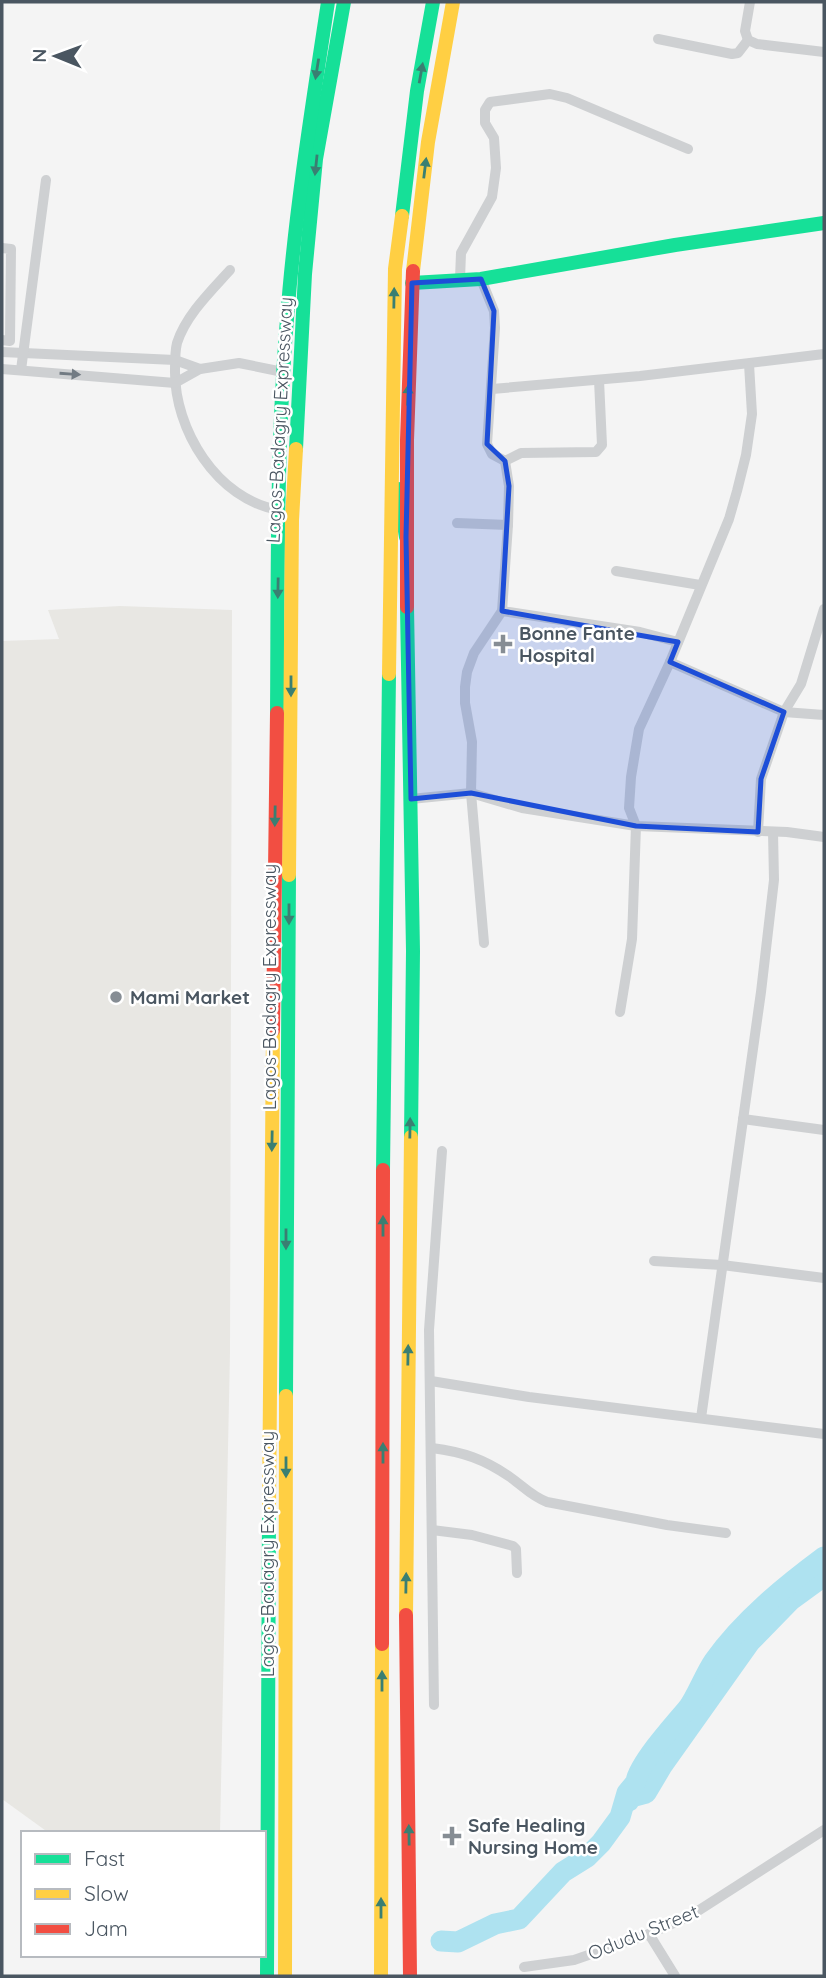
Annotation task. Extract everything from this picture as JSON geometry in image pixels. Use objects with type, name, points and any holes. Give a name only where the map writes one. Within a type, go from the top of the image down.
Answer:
[{"type":"main road","name":"Lagos-Badagry Expressway","points":[[267,1976],[270,1338],[279,509],[283,372],[288,292],[307,136],[328,2]]},
{"type":"main road","name":"Lagos-Badagry Expressway","points":[[285,1976],[286,1195],[292,520],[305,274],[316,159],[344,2]]},
{"type":"main road","points":[[381,1976],[384,1000],[395,269],[417,91],[433,2]]},
{"type":"main road","points":[[410,1976],[406,1598],[413,951],[406,537],[412,283],[428,142],[453,2]]},
{"type":"main road","points":[[412,283],[481,279],[675,245],[824,223]]},
{"type":"main road","points":[[393,367],[398,494],[406,537]]},
{"type":"street","points":[[750,2],[745,31],[748,40],[757,44],[824,52]]},
{"type":"street","points":[[659,39],[732,54],[738,53],[748,40]]},
{"type":"street","points":[[460,279],[461,253],[492,197],[496,168],[494,138],[485,123],[485,110],[490,102],[550,94],[567,98],[688,149]]},
{"type":"street","points":[[21,370],[46,180]]},
{"type":"street","points":[[2,248],[11,249],[10,341],[2,340]]},
{"type":"street","points":[[230,270],[206,296],[177,344],[175,383],[188,433],[219,477],[263,507],[279,509]]},
{"type":"street","points":[[481,279],[494,311],[495,328],[487,444],[492,454],[505,461]]},
{"type":"street","points":[[2,352],[175,360],[200,369]]},
{"type":"street","points":[[492,389],[599,380],[824,354]]},
{"type":"street","points":[[2,369],[175,383],[200,369],[239,363],[283,372]]},
{"type":"street","points":[[620,1012],[632,939],[636,826],[629,808],[639,729],[670,662],[729,519],[746,455],[751,414],[749,364]]},
{"type":"street","points":[[505,461],[521,453],[596,452],[602,445],[599,380]]},
{"type":"street","points":[[484,943],[471,793],[472,743],[465,703],[467,672],[474,653],[502,611],[509,486],[505,461]]},
{"type":"street","points":[[457,523],[508,525]]},
{"type":"street","points":[[616,571],[700,585]]},
{"type":"street","points":[[758,832],[761,779],[784,712],[801,684],[824,609]]},
{"type":"street","points":[[502,611],[640,632],[678,642]]},
{"type":"street","points":[[670,662],[784,712],[824,715]]},
{"type":"street","points":[[411,800],[471,793],[522,808],[636,826],[824,837]]},
{"type":"street","points":[[701,1418],[774,880],[773,832]]},
{"type":"street","points":[[743,1119],[824,1130]]},
{"type":"street","points":[[434,1705],[429,1331],[442,1151]]},
{"type":"street","points":[[654,1261],[722,1265],[824,1279]]},
{"type":"street","points":[[431,1381],[529,1397],[824,1434]]},
{"type":"street","points":[[432,1448],[461,1452],[484,1462],[514,1480],[534,1497],[547,1502],[667,1525],[726,1533]]},
{"type":"street","points":[[432,1530],[472,1535],[513,1546],[516,1549],[517,1573]]},
{"type":"street","name":"Odudu Street","points":[[524,1967],[574,1960],[649,1934],[690,1916],[824,1830]]},
{"type":"street","points":[[649,1934],[675,1976]]},
{"type":"highlighted area","points":[[481,279],[494,311],[487,444],[505,461],[509,486],[502,611],[678,642],[670,662],[784,712],[761,779],[758,832],[636,826],[471,793],[411,799],[406,537],[412,283]]},
{"type":"shaded area","name":"Mami Market","points":[[120,606],[232,610],[230,1352],[220,1831],[46,1831],[2,1799],[2,641],[59,639],[48,610]]},
{"type":"waterway","points":[[441,1941],[458,1942],[495,1924],[519,1919],[563,1872],[587,1857],[601,1843],[620,1817],[627,1793],[636,1782],[643,1766],[691,1704],[725,1646],[765,1604],[824,1557]]},
{"type":"waterway","points":[[629,1801],[631,1797],[646,1793],[662,1766],[750,1642],[791,1600],[824,1576]]},
{"type":"traffic: fast","points":[[277,713],[278,516],[283,368],[299,200],[328,2]]},
{"type":"traffic: fast","points":[[296,449],[305,274],[316,159],[344,2]]},
{"type":"traffic: fast","points":[[402,216],[417,91],[433,2]]},
{"type":"traffic: fast","points":[[412,283],[481,279],[675,245],[824,223]]},
{"type":"traffic: fast","points":[[398,489],[406,537]]},
{"type":"traffic: fast","points":[[407,607],[413,951],[411,1137]]},
{"type":"traffic: fast","points":[[383,1170],[389,674]]},
{"type":"traffic: fast","points":[[286,1396],[289,875]]},
{"type":"traffic: fast","points":[[267,1976],[269,1512]]},
{"type":"traffic: slow","points":[[413,271],[428,142],[453,2]]},
{"type":"traffic: slow","points":[[389,674],[395,269],[402,216]]},
{"type":"traffic: slow","points":[[289,875],[292,520],[296,449]]},
{"type":"traffic: slow","points":[[269,1512],[273,1030]]},
{"type":"traffic: slow","points":[[406,1615],[411,1137]]},
{"type":"traffic: slow","points":[[285,1976],[286,1396]]},
{"type":"traffic: slow","points":[[381,1976],[382,1644]]},
{"type":"traffic: jam","points":[[407,607],[407,440],[413,271]]},
{"type":"traffic: jam","points":[[273,1030],[277,713]]},
{"type":"traffic: jam","points":[[382,1644],[383,1170]]},
{"type":"traffic: jam","points":[[406,1615],[410,1976]]},
{"type":"place","name":"Bonne Fante Hospital","points":[[503,644]]},
{"type":"place","name":"Mami Market","points":[[116,997]]},
{"type":"place","name":"Safe Healing Nursing Home","points":[[452,1836]]}]
